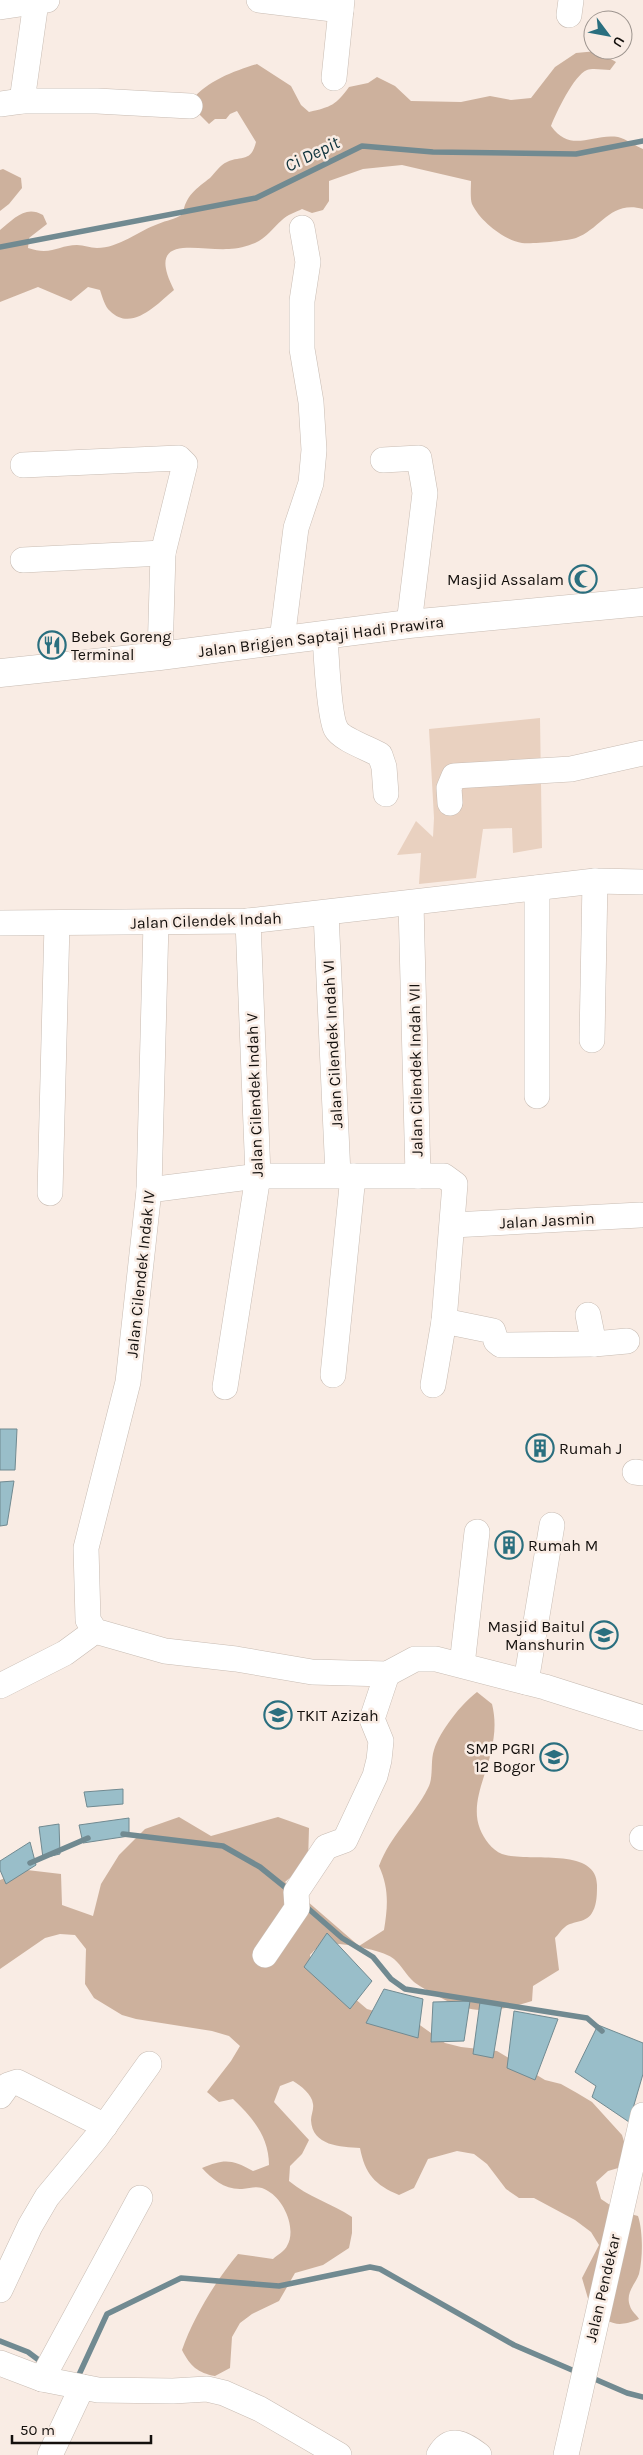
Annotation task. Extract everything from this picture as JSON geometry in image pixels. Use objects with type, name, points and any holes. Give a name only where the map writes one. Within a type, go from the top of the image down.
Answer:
[{"type":"main road","name":"Jalan Brigjen Saptaji Hadi Prawira","points":[[0,673],[160,656],[409,624],[643,602]]},
{"type":"street","points":[[259,0],[342,5],[334,78]]},
{"type":"street","points":[[0,7],[41,1],[11,103],[97,101],[190,106]]},
{"type":"street","points":[[282,640],[296,528],[311,483],[314,450],[311,402],[302,349],[302,301],[308,262],[302,228]]},
{"type":"street","points":[[23,465],[179,458],[185,464],[163,553],[160,656]]},
{"type":"street","points":[[383,460],[419,458],[424,486],[409,624]]},
{"type":"street","points":[[23,560],[163,553]]},
{"type":"street","points":[[325,635],[336,730],[380,755],[384,767],[386,794]]},
{"type":"street","points":[[450,803],[450,782],[454,776],[571,769],[643,753]]},
{"type":"street","points":[[592,1040],[595,881]]},
{"type":"street","name":"Jalan Cilendek Indah","points":[[0,923],[156,924],[248,921],[595,881],[643,882]]},
{"type":"street","points":[[537,888],[537,1096]]},
{"type":"street","name":"Jalan Cilendek Indah VII","points":[[411,903],[418,1176],[444,1176],[455,1184],[444,1320],[433,1385]]},
{"type":"street","name":"Jalan Cilendek Indah VI","points":[[326,913],[345,1175],[333,1375]]},
{"type":"street","name":"Jalan Cilendek Indah V","points":[[225,1387],[258,1176],[248,921]]},
{"type":"street","points":[[50,1193],[57,924]]},
{"type":"street","name":"Jalan Cilendek Indak IV","points":[[92,1625],[86,1548],[128,1382],[149,1190],[156,924]]},
{"type":"street","points":[[149,1190],[258,1176],[418,1176]]},
{"type":"street","name":"Jalan Jasmin","points":[[453,1225],[640,1214]]},
{"type":"street","points":[[588,1315],[594,1344]]},
{"type":"street","points":[[444,1320],[492,1331],[496,1341],[501,1345],[594,1344],[627,1341]]},
{"type":"street","points":[[526,1682],[552,1525]]},
{"type":"street","points":[[462,1665],[477,1532]]},
{"type":"street","points":[[0,1686],[65,1653],[92,1625],[165,1651],[236,1659],[312,1672],[387,1674],[415,1659],[436,1659],[526,1682],[643,1718]]},
{"type":"street","points":[[265,1955],[326,1847],[345,1840],[375,1776],[381,1741],[372,1719],[387,1674]]},
{"type":"street","points":[[0,2290],[30,2226],[47,2197],[105,2126],[149,2064]]},
{"type":"street","points":[[0,2096],[8,2085],[17,2082],[105,2126]]},
{"type":"street","name":"Jalan Pendekar","points":[[566,2455],[642,2118]]},
{"type":"street","points":[[42,2379],[140,2198]]},
{"type":"street","points":[[0,2363],[42,2379],[110,2391],[207,2389],[224,2393],[260,2409],[339,2455]]},
{"type":"street","points":[[50,2455],[82,2387]]},
{"type":"street","points":[[439,2455],[448,2444],[456,2442],[464,2444],[479,2455]]},
{"type":"shaded area","points":[[583,52],[583,60],[613,60],[616,62],[610,70],[589,69],[582,73],[566,95],[551,126],[566,139],[574,141],[618,137],[643,149],[643,209],[622,208],[606,217],[585,234],[576,238],[541,243],[522,243],[500,234],[481,217],[472,204],[471,181],[402,165],[363,169],[329,181],[329,201],[323,210],[312,213],[302,209],[284,218],[266,236],[255,243],[232,249],[189,248],[178,249],[170,253],[166,260],[167,272],[174,290],[153,308],[136,317],[127,319],[118,317],[107,307],[100,290],[88,287],[71,301],[38,287],[0,302],[0,230],[25,212],[37,212],[43,215],[47,224],[29,238],[28,248],[49,251],[71,245],[97,248],[113,245],[151,227],[177,218],[183,214],[186,202],[192,193],[222,165],[232,160],[249,156],[256,142],[237,111],[230,114],[226,119],[215,119],[209,124],[196,111],[192,100],[205,87],[230,73],[257,64],[291,86],[301,105],[309,112],[323,109],[332,104],[349,87],[368,83],[377,77],[395,86],[411,101],[461,102],[490,96],[511,100],[531,98],[555,67],[576,53]]},
{"type":"shaded area","points":[[3,169],[21,178],[22,188],[9,204],[0,211],[0,170]]},
{"type":"shaded area","points":[[540,718],[542,848],[513,853],[512,828],[483,829],[476,878],[419,884],[421,853],[397,855],[416,821],[433,837],[434,818],[429,729]]},
{"type":"shaded area","points":[[477,1692],[492,1704],[494,1722],[492,1746],[480,1790],[477,1810],[480,1829],[486,1840],[495,1850],[502,1854],[573,1860],[586,1865],[594,1873],[597,1891],[593,1911],[584,1920],[565,1927],[555,1938],[559,1970],[533,1986],[532,2001],[493,2010],[463,2007],[433,1994],[414,1982],[394,1959],[370,1949],[336,1944],[321,1945],[310,1955],[311,1971],[354,1998],[367,2009],[417,2023],[445,2043],[461,2047],[497,2051],[545,2080],[561,2084],[592,2102],[622,2135],[627,2151],[625,2166],[608,2171],[596,2182],[601,2199],[619,2211],[638,2216],[640,2222],[642,2244],[639,2274],[629,2297],[631,2308],[639,2319],[620,2324],[610,2322],[592,2312],[582,2278],[599,2245],[591,2232],[575,2220],[534,2198],[519,2198],[506,2189],[487,2164],[474,2154],[457,2151],[428,2159],[414,2188],[399,2195],[383,2187],[372,2178],[365,2165],[360,2148],[336,2146],[316,2135],[311,2120],[313,2108],[311,2097],[293,2081],[280,2086],[274,2102],[309,2140],[302,2154],[290,2166],[289,2181],[296,2187],[352,2217],[352,2233],[349,2248],[323,2265],[295,2273],[279,2301],[252,2314],[240,2323],[232,2337],[230,2368],[215,2376],[199,2371],[191,2364],[182,2350],[199,2312],[221,2276],[238,2254],[273,2259],[285,2250],[290,2239],[290,2224],[284,2208],[274,2195],[262,2188],[230,2188],[215,2180],[202,2168],[216,2163],[233,2162],[253,2171],[269,2165],[263,2137],[247,2113],[233,2099],[219,2102],[207,2092],[240,2046],[229,2036],[212,2031],[122,2015],[94,1998],[85,1984],[86,1949],[75,1935],[60,1934],[45,1938],[0,1969],[0,1880],[27,1870],[61,1874],[62,1905],[93,1916],[101,1884],[119,1855],[145,1829],[179,1817],[211,1836],[278,1817],[309,1828],[308,1862],[285,1882],[359,1946],[384,1930],[387,1897],[385,1882],[379,1866],[389,1845],[416,1808],[430,1784],[434,1750],[446,1726]]},
{"type":"water","points":[[0,1429],[17,1429],[15,1470],[0,1470]]},
{"type":"water","points":[[14,1481],[7,1525],[0,1526],[0,1482]]},
{"type":"water","points":[[123,1789],[123,1804],[87,1807],[84,1792]]},
{"type":"water","points":[[129,1818],[129,1836],[83,1843],[79,1825]]},
{"type":"water","points":[[59,1824],[60,1854],[43,1858],[39,1827]]},
{"type":"water","points":[[30,1842],[36,1865],[6,1884],[0,1870],[0,1861]]},
{"type":"water","points":[[327,1933],[372,1981],[350,2009],[304,1967]]},
{"type":"water","points":[[384,1989],[423,1999],[418,2038],[366,2023]]},
{"type":"water","points":[[470,2001],[464,2041],[431,2042],[433,2002]]},
{"type":"water","points":[[480,2002],[502,2004],[493,2058],[473,2054]]},
{"type":"water","points":[[514,2011],[558,2019],[535,2080],[507,2068]]},
{"type":"water","points":[[598,2025],[643,2043],[643,2074],[629,2122],[592,2097],[596,2086],[575,2072]]},
{"type":"waterway","name":"Ci Depit","points":[[0,247],[256,198],[362,146],[433,152],[576,154],[643,141]]},
{"type":"waterway","points":[[123,1834],[223,1846],[260,1867],[291,1892]]},
{"type":"waterway","points":[[30,1863],[88,1838]]},
{"type":"waterway","points":[[303,1904],[342,1938],[373,1957],[391,1979],[405,1989],[587,2018],[602,2031]]},
{"type":"waterway","points":[[77,2379],[107,2314],[181,2278],[279,2286],[370,2267],[380,2269],[514,2345],[579,2373]]},
{"type":"waterway","points":[[0,2341],[28,2352],[44,2364]]},
{"type":"waterway","points":[[590,2377],[627,2393],[643,2397]]},
{"type":"place","name":"Masjid Assalam","points":[[583,579]]},
{"type":"place","name":"Bebek Goreng Terminal","points":[[52,645]]},
{"type":"place","name":"Rumah J","points":[[540,1448]]},
{"type":"place","name":"Rumah M","points":[[509,1545]]},
{"type":"place","name":"Masjid Baitul Manshurin","points":[[604,1635]]},
{"type":"place","name":"TKIT Azizah","points":[[278,1715]]},
{"type":"place","name":"SMP PGRI 12 Bogor","points":[[554,1757]]}]
